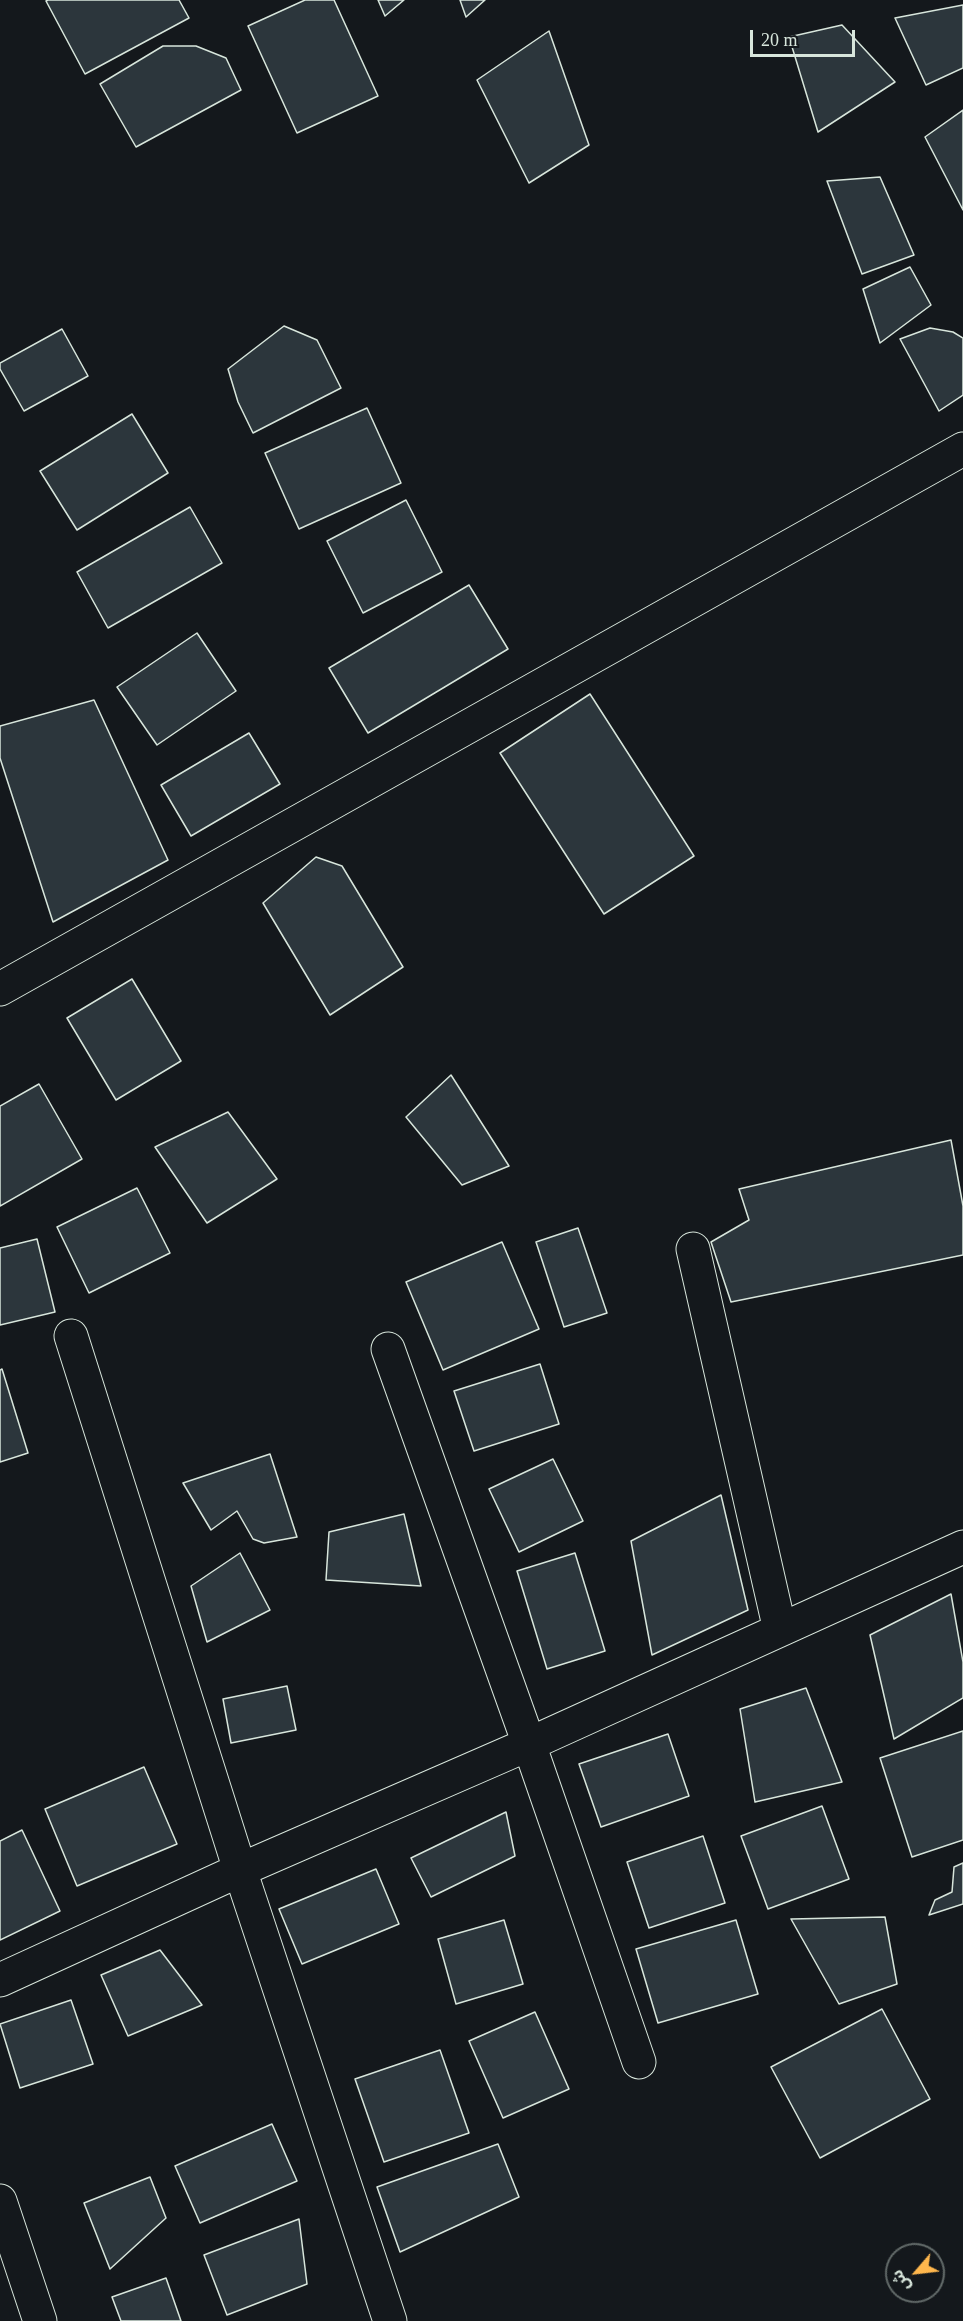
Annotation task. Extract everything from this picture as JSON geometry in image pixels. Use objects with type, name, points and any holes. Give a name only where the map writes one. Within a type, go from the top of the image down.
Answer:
[{"type":"street","points":[[0,989],[963,449]]},
{"type":"street","points":[[693,1249],[780,1630]]},
{"type":"street","points":[[71,1336],[240,1870],[390,2321]]},
{"type":"street","points":[[388,1349],[529,1744],[639,2062]]},
{"type":"street","points":[[0,1980],[240,1870],[529,1744],[963,1547]]},
{"type":"street","points":[[0,2201],[40,2321]]},
{"type":"building","points":[[179,0],[189,18],[85,74],[46,1]]},
{"type":"building","points":[[305,0],[334,0],[378,96],[297,133],[248,26]]},
{"type":"building","points":[[378,0],[404,0],[385,16]]},
{"type":"building","points":[[460,0],[485,0],[466,17]]},
{"type":"building","points":[[963,5],[963,68],[926,85],[895,18]]},
{"type":"building","points":[[842,25],[895,82],[818,132],[789,37]]},
{"type":"building","points":[[549,31],[589,145],[529,183],[477,80]]},
{"type":"building","points":[[163,46],[196,46],[226,58],[241,90],[136,147],[100,84]]},
{"type":"building","points":[[963,110],[963,210],[925,137]]},
{"type":"building","points":[[880,177],[914,255],[862,274],[827,181]]},
{"type":"building","points":[[910,267],[931,305],[880,343],[863,289]]},
{"type":"building","points":[[284,326],[317,340],[341,388],[253,433],[238,402],[228,369]]},
{"type":"building","points":[[930,328],[953,332],[963,338],[963,395],[939,411],[900,339]]},
{"type":"building","points":[[62,329],[88,376],[24,411],[0,369],[0,363]]},
{"type":"building","points":[[367,408],[401,483],[299,529],[265,453]]},
{"type":"building","points":[[132,414],[168,473],[77,530],[40,471]]},
{"type":"building","points":[[406,500],[442,572],[363,613],[327,541]]},
{"type":"building","points":[[190,507],[222,563],[108,628],[77,572]]},
{"type":"building","points":[[469,585],[508,649],[368,733],[329,668]]},
{"type":"building","points":[[197,633],[236,691],[157,745],[117,687]]},
{"type":"building","points":[[590,694],[694,856],[604,914],[500,753]]},
{"type":"building","points":[[94,700],[168,860],[53,922],[0,758],[0,726]]},
{"type":"building","points":[[249,733],[280,784],[191,836],[161,785]]},
{"type":"building","points":[[316,857],[342,866],[403,967],[330,1015],[263,903]]},
{"type":"building","points":[[132,979],[181,1061],[116,1100],[67,1018]]},
{"type":"building","points":[[451,1075],[509,1166],[462,1185],[406,1117]]},
{"type":"building","points":[[39,1084],[82,1159],[0,1206],[0,1106]]},
{"type":"building","points":[[228,1112],[277,1179],[207,1223],[155,1147]]},
{"type":"building","points":[[951,1140],[963,1206],[963,1255],[731,1302],[711,1242],[749,1220],[739,1189]]},
{"type":"building","points":[[137,1188],[170,1253],[89,1293],[57,1227]]},
{"type":"building","points":[[578,1228],[607,1313],[564,1327],[536,1242]]},
{"type":"building","points":[[37,1239],[55,1312],[0,1325],[0,1248]]},
{"type":"building","points":[[502,1242],[539,1329],[443,1370],[406,1282]]},
{"type":"building","points":[[540,1364],[559,1424],[474,1451],[454,1391]]},
{"type":"building","points":[[2,1369],[28,1453],[0,1462],[0,1370]]},
{"type":"building","points":[[270,1454],[297,1537],[264,1543],[253,1539],[237,1511],[211,1530],[183,1483]]},
{"type":"building","points":[[553,1459],[583,1521],[519,1552],[489,1489]]},
{"type":"building","points":[[721,1495],[748,1610],[652,1655],[631,1541]]},
{"type":"building","points":[[404,1514],[421,1586],[326,1580],[329,1532]]},
{"type":"building","points":[[240,1553],[270,1610],[207,1642],[191,1586]]},
{"type":"building","points":[[575,1553],[605,1651],[547,1669],[517,1571]]},
{"type":"building","points":[[951,1594],[963,1662],[963,1698],[894,1739],[870,1635]]},
{"type":"building","points":[[287,1686],[296,1730],[231,1743],[223,1699]]},
{"type":"building","points":[[806,1688],[842,1782],[755,1802],[740,1709]]},
{"type":"building","points":[[963,1731],[963,1840],[912,1857],[880,1758]]},
{"type":"building","points":[[668,1734],[689,1796],[601,1827],[579,1764]]},
{"type":"building","points":[[144,1767],[177,1844],[77,1886],[45,1809]]},
{"type":"building","points":[[822,1806],[849,1879],[768,1909],[741,1836]]},
{"type":"building","points":[[506,1812],[515,1856],[431,1897],[411,1858]]},
{"type":"building","points":[[22,1830],[60,1911],[0,1940],[0,1841]]},
{"type":"building","points":[[703,1836],[725,1903],[649,1928],[627,1862]]},
{"type":"building","points":[[963,1863],[963,1904],[929,1915],[935,1900],[952,1892],[954,1867]]},
{"type":"building","points":[[376,1869],[399,1924],[302,1964],[279,1909]]},
{"type":"building","points":[[885,1917],[897,1984],[839,2004],[791,1919]]},
{"type":"building","points":[[504,1920],[523,1984],[456,2004],[438,1939]]},
{"type":"building","points":[[736,1920],[758,1994],[658,2023],[636,1949]]},
{"type":"building","points":[[160,1950],[202,2005],[128,2036],[101,1975]]},
{"type":"building","points":[[71,2000],[93,2064],[20,2088],[0,2024]]},
{"type":"building","points":[[882,2009],[930,2099],[820,2158],[771,2067]]},
{"type":"building","points":[[535,2012],[569,2089],[503,2118],[469,2041]]},
{"type":"building","points":[[440,2050],[469,2133],[384,2162],[355,2079]]},
{"type":"building","points":[[272,2124],[297,2181],[200,2223],[175,2166]]},
{"type":"building","points":[[498,2144],[519,2197],[400,2252],[377,2187]]},
{"type":"building","points":[[150,2177],[166,2218],[110,2269],[84,2203]]},
{"type":"building","points":[[299,2219],[307,2284],[227,2315],[204,2255]]},
{"type":"building","points":[[166,2278],[181,2321],[121,2321],[112,2297]]}]
